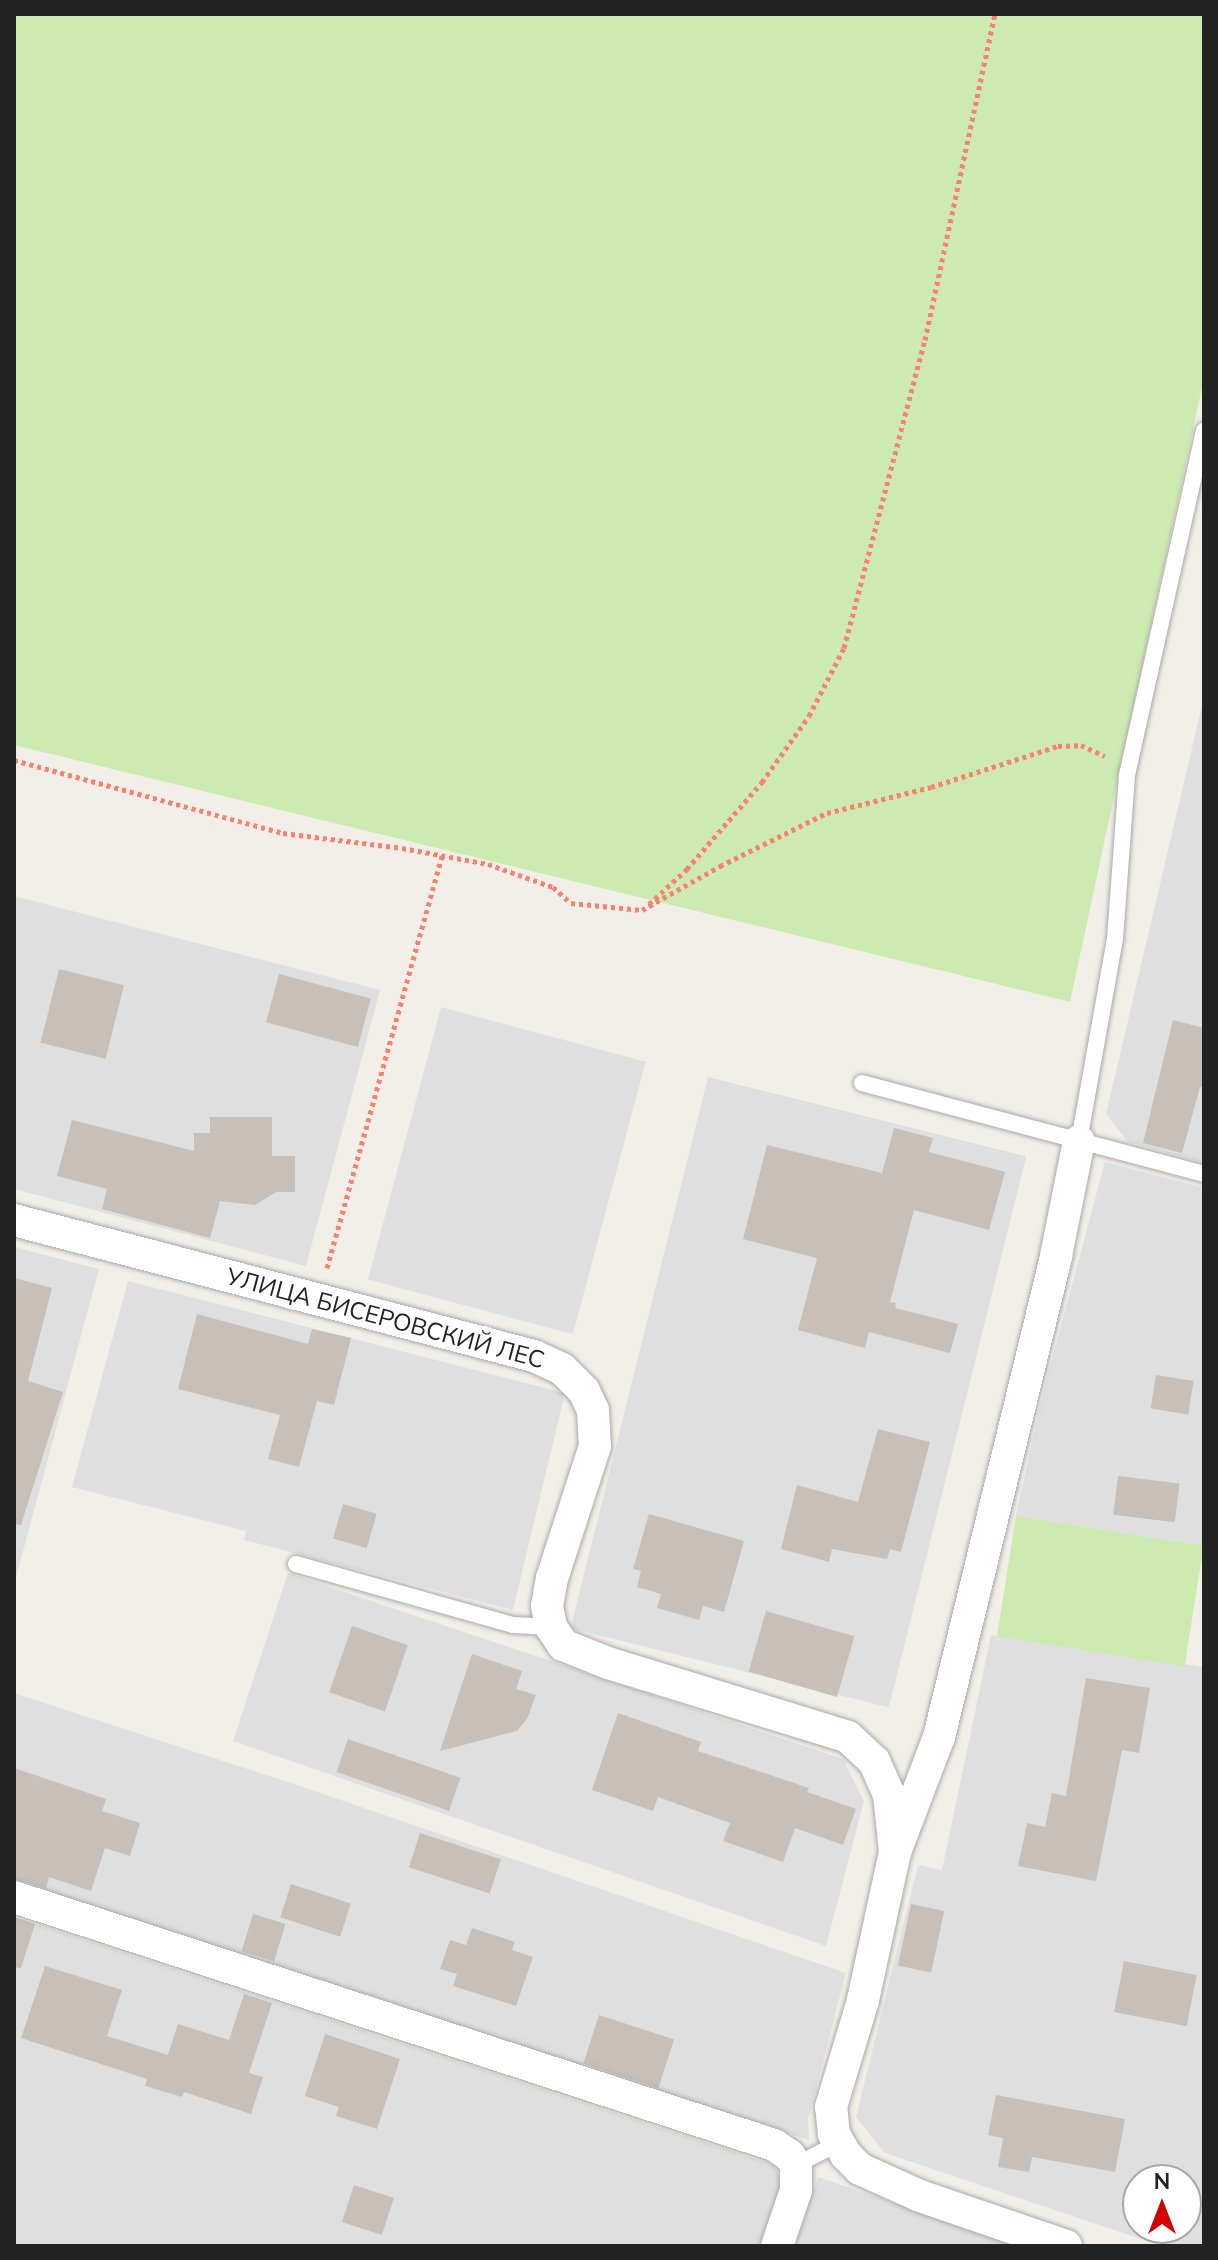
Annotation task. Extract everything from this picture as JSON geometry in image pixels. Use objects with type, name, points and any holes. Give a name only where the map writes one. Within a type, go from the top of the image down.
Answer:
[{"type":"street","points":[[1066,2246],[920,2196],[860,2169],[834,2134],[831,2107],[863,2000],[895,1852],[939,1737],[1056,1256],[1079,1141]]},
{"type":"street","name":"УЛИЦА БИСЕРОВСКИЙ ЛЕС","points":[[14,1220],[534,1356],[562,1369],[584,1391],[593,1410],[595,1446],[552,1578],[547,1606],[551,1627]]},
{"type":"street","points":[[551,1627],[563,1645],[608,1663],[848,1737],[874,1761],[889,1794],[895,1852]]},
{"type":"street","points":[[14,1897],[774,2145],[789,2155],[796,2165],[796,2190],[777,2246]]},
{"type":"lane","points":[[1079,1141],[1115,939],[1127,775],[1204,431]]},
{"type":"lane","points":[[862,1083],[1204,1174]]},
{"type":"lane","points":[[296,1564],[513,1625],[551,1627]]},
{"type":"lane","points":[[796,2165],[839,2143]]},
{"type":"path","points":[[642,910],[687,869],[762,782],[809,716],[844,648],[925,340],[995,14]]},
{"type":"path","points":[[14,760],[283,833],[488,864],[553,887],[571,903],[642,910],[720,866],[827,813],[931,787],[1058,746],[1081,745],[1110,758],[1127,775]]},
{"type":"path","points":[[319,1300],[442,855]]},
{"type":"shaded area","points":[[1204,697],[1204,1163],[1128,1142],[1106,1114]]},
{"type":"shaded area","points":[[14,896],[380,990],[306,1266],[14,1189]]},
{"type":"shaded area","points":[[441,1007],[646,1062],[573,1334],[368,1279]]},
{"type":"shaded area","points":[[708,1077],[1026,1156],[889,1707],[571,1628]]},
{"type":"shaded area","points":[[1105,1162],[1204,1188],[1204,1546],[1016,1516],[1042,1397]]},
{"type":"shaded area","points":[[14,1247],[99,1269],[14,1585]]},
{"type":"shaded area","points":[[128,1281],[565,1393],[513,1610],[244,1540],[246,1531],[72,1487]]},
{"type":"shaded area","points":[[288,1573],[843,1759],[864,1801],[826,1946],[233,1741]]},
{"type":"shaded area","points":[[991,1635],[1204,1667],[1204,2246],[1156,2244],[1202,2244],[1202,2164],[1122,2164],[1122,2233],[885,2153],[856,2117],[918,1865],[942,1870]]},
{"type":"shaded area","points":[[14,1693],[294,1784],[846,1973],[808,2119],[809,2140],[14,1880]]},
{"type":"shaded area","points":[[14,1917],[774,2165],[783,2186],[762,2246],[14,2246]]},
{"type":"shaded area","points":[[818,2177],[1020,2246],[793,2246]]},
{"type":"green space","points":[[14,14],[1204,14],[1204,378],[1070,1002],[14,745]]},
{"type":"green space","points":[[1016,1516],[1204,1546],[1185,1666],[997,1636]]},
{"type":"building","points":[[59,969],[124,985],[106,1059],[41,1043]]},
{"type":"building","points":[[279,974],[371,999],[358,1047],[266,1022]]},
{"type":"building","points":[[1173,1020],[1204,1028],[1204,1088],[1200,1087],[1182,1153],[1143,1143]]},
{"type":"building","points":[[210,1117],[272,1117],[272,1156],[295,1156],[295,1192],[276,1192],[255,1205],[220,1201],[210,1238],[102,1209],[107,1189],[57,1176],[72,1120],[194,1151],[194,1133],[210,1133]]},
{"type":"building","points":[[894,1128],[933,1138],[929,1152],[1005,1172],[989,1230],[914,1210],[890,1302],[896,1303],[895,1308],[958,1324],[950,1353],[869,1332],[865,1348],[798,1330],[817,1258],[743,1239],[767,1145],[882,1173]]},
{"type":"building","points":[[14,1278],[52,1288],[28,1381],[63,1392],[21,1525],[14,1524]]},
{"type":"building","points":[[197,1314],[308,1344],[312,1329],[351,1338],[334,1405],[317,1401],[299,1467],[268,1459],[280,1415],[178,1389]]},
{"type":"building","points":[[1156,1375],[1194,1381],[1188,1415],[1151,1409]]},
{"type":"building","points":[[878,1429],[930,1442],[901,1552],[890,1549],[887,1559],[832,1549],[829,1562],[781,1549],[797,1485],[858,1502]]},
{"type":"building","points":[[1118,1476],[1180,1484],[1175,1522],[1113,1515]]},
{"type":"building","points":[[343,1504],[377,1514],[367,1548],[333,1539]]},
{"type":"building","points":[[649,1514],[744,1541],[724,1612],[703,1606],[699,1620],[657,1608],[661,1594],[637,1587],[641,1571],[633,1569]]},
{"type":"building","points":[[766,1611],[854,1636],[837,1697],[749,1672]]},
{"type":"building","points":[[352,1626],[408,1645],[385,1711],[329,1692]]},
{"type":"building","points":[[472,1654],[522,1671],[516,1689],[536,1695],[527,1719],[517,1731],[440,1751]]},
{"type":"building","points":[[1086,1678],[1150,1688],[1139,1753],[1122,1750],[1096,1881],[1018,1866],[1027,1823],[1045,1827],[1052,1793],[1066,1796]]},
{"type":"building","points":[[618,1713],[701,1742],[698,1751],[809,1788],[807,1792],[856,1809],[843,1845],[795,1828],[783,1862],[723,1841],[730,1823],[658,1797],[653,1811],[592,1790]]},
{"type":"building","points":[[348,1739],[461,1778],[449,1811],[337,1772]]},
{"type":"building","points":[[14,1768],[106,1799],[102,1811],[140,1823],[130,1856],[105,1848],[91,1891],[49,1877],[46,1888],[14,1879]]},
{"type":"building","points":[[420,1833],[501,1859],[490,1894],[409,1867]]},
{"type":"building","points":[[291,1884],[351,1903],[340,1937],[280,1917]]},
{"type":"building","points":[[911,1904],[944,1911],[931,1973],[898,1966]]},
{"type":"building","points":[[253,1914],[286,1924],[274,1961],[242,1951]]},
{"type":"building","points":[[14,1917],[35,1924],[21,1968],[14,1967]]},
{"type":"building","points":[[472,1928],[515,1942],[512,1950],[533,1957],[516,2006],[453,1986],[457,1974],[440,1969],[450,1940],[466,1945]]},
{"type":"building","points":[[1124,1961],[1197,1975],[1187,2026],[1114,2012]]},
{"type":"building","points":[[45,1966],[122,1990],[107,2036],[168,2055],[178,2024],[229,2040],[244,1994],[272,2003],[249,2073],[263,2077],[251,2114],[184,2092],[182,2097],[145,2086],[147,2079],[21,2038]]},
{"type":"building","points":[[599,2015],[674,2039],[658,2088],[583,2064]]},
{"type":"building","points":[[325,2034],[400,2059],[377,2129],[336,2116],[339,2107],[305,2096]]},
{"type":"building","points":[[996,2095],[1125,2119],[1115,2172],[1032,2157],[1029,2172],[998,2167],[1003,2138],[988,2135]]},
{"type":"building","points":[[354,2185],[394,2198],[382,2235],[342,2222]]}]
